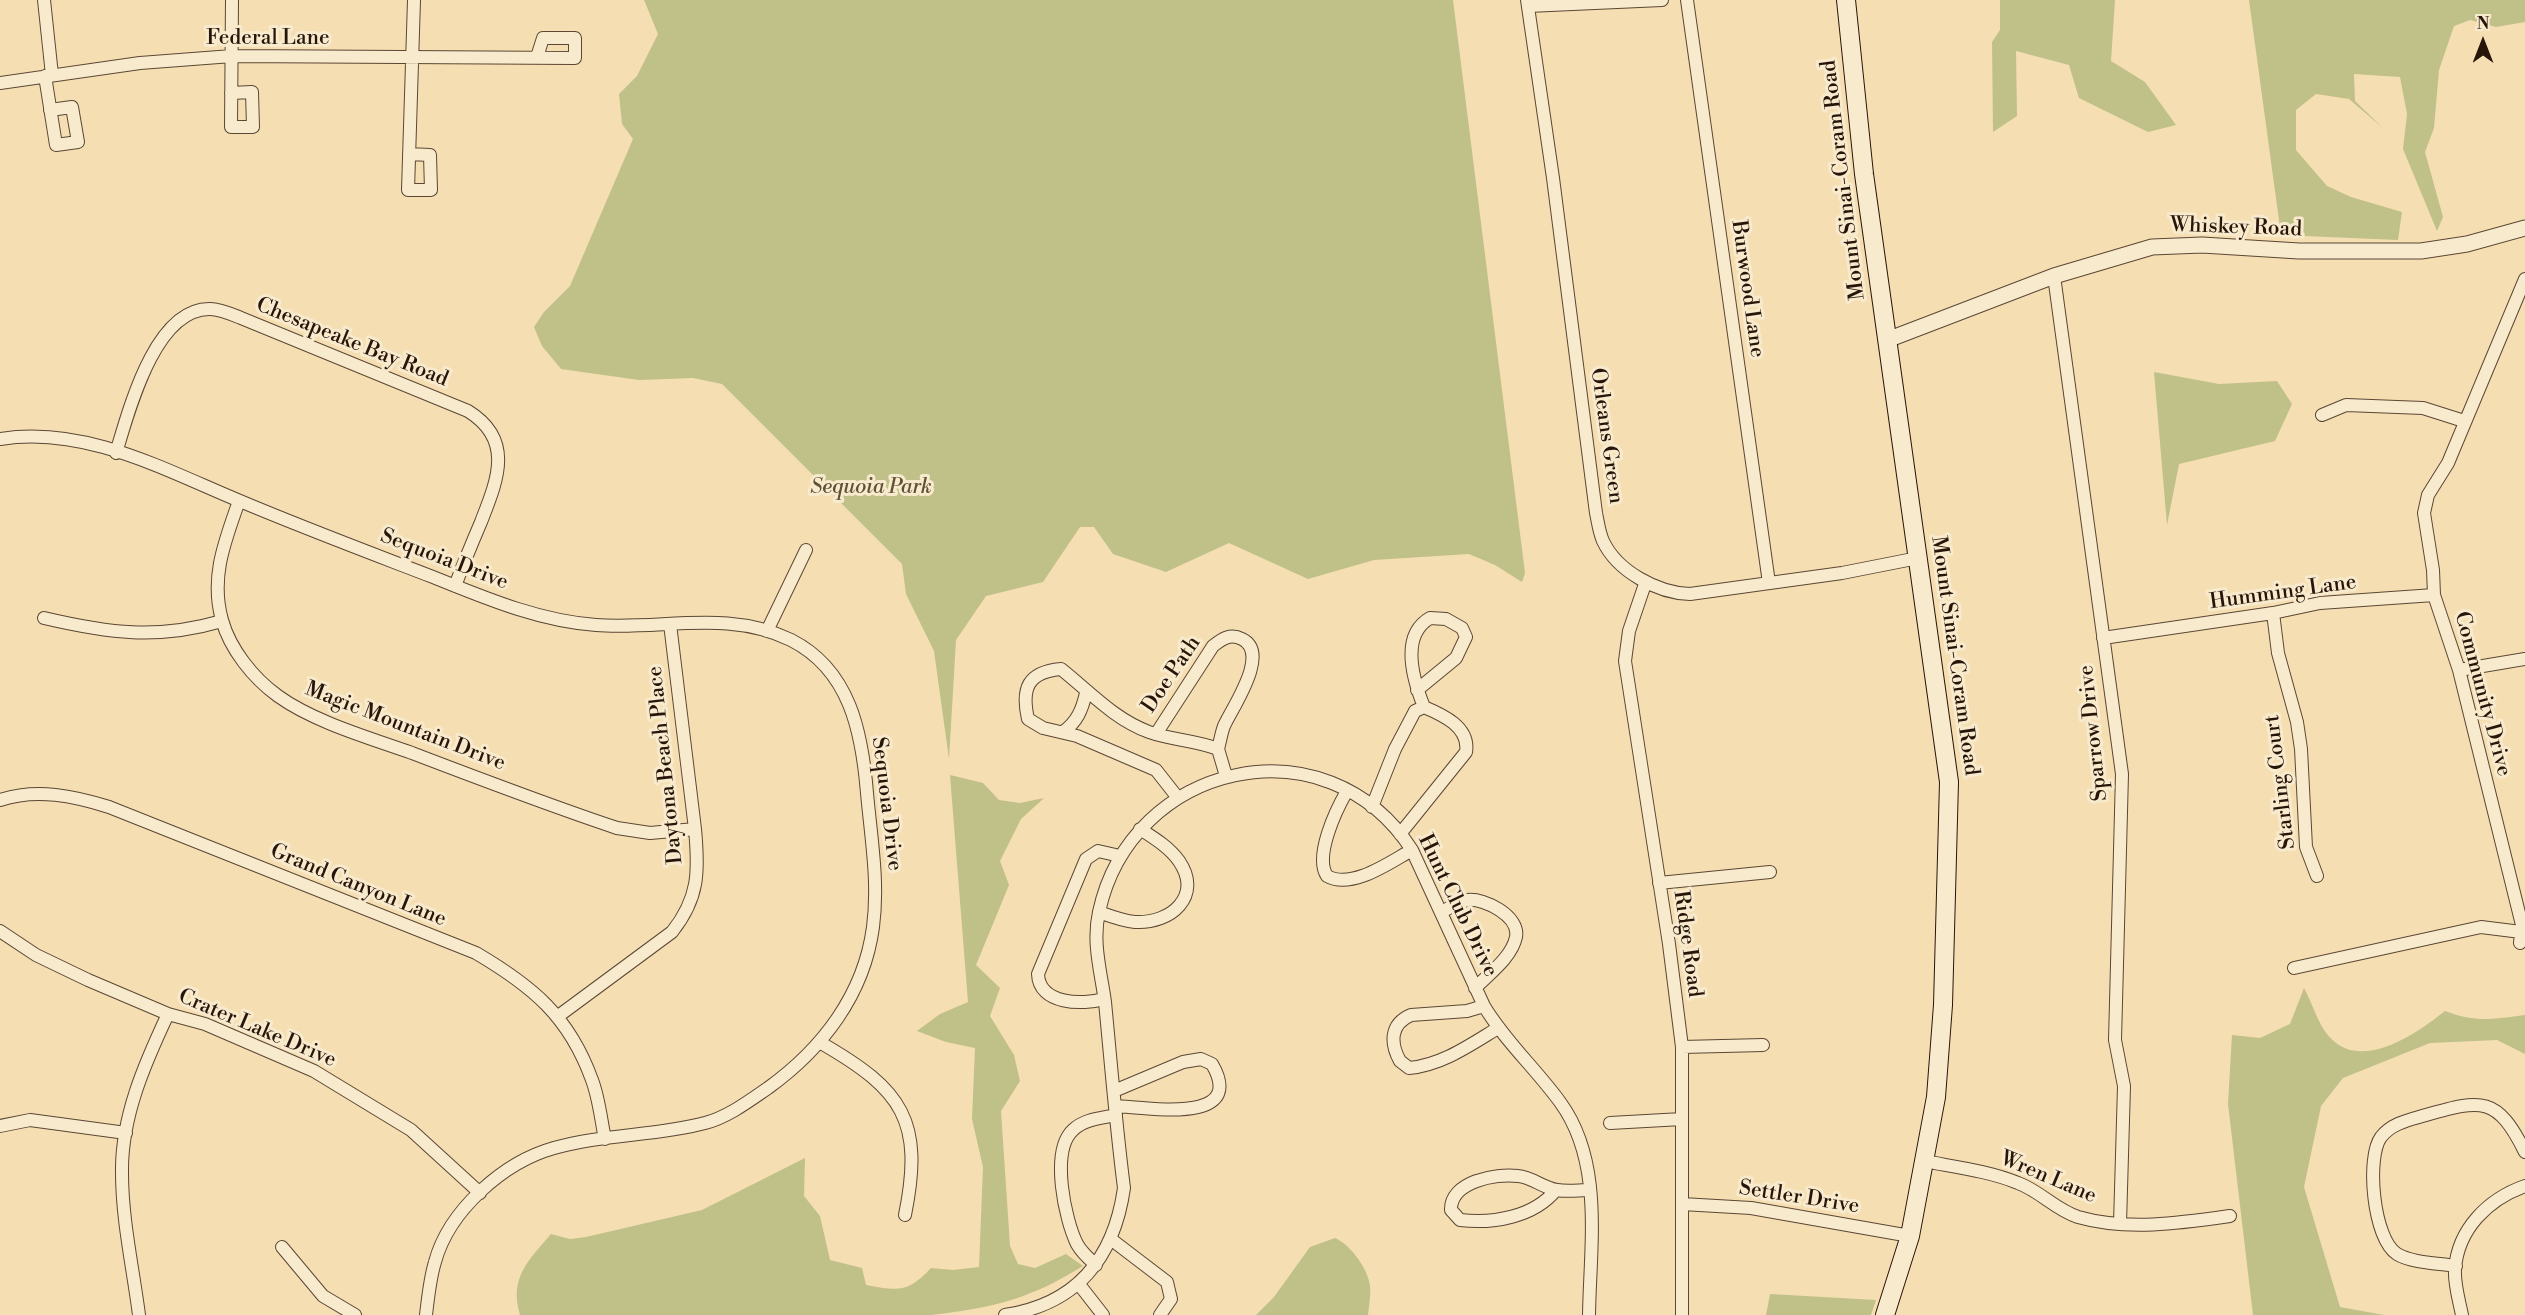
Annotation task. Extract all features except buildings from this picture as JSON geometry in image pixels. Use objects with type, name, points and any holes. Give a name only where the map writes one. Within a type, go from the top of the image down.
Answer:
[{"type":"main road","name":"Mount Sinai-Coram Road","points":[[1846,0],[1864,174],[1949,782],[1943,1005],[1936,1097],[1910,1236],[1885,1315]]},
{"type":"street","points":[[44,0],[50,110]]},
{"type":"street","points":[[231,93],[232,0]]},
{"type":"street","points":[[409,154],[414,0]]},
{"type":"street","points":[[1528,3],[1662,0]]},
{"type":"street","name":"Burwood Lane","points":[[1687,0],[1769,583]]},
{"type":"street","name":"Orleans Green","points":[[1528,3],[1596,513],[1602,539],[1612,556],[1645,584],[1672,594],[1690,594],[1842,573],[1918,558]]},
{"type":"street","name":"Federal Lane","points":[[0,83],[140,63],[232,56],[537,57]]},
{"type":"street","name":"Whiskey Road","points":[[1887,339],[2054,276],[2160,246],[2202,245],[2352,252],[2421,251],[2467,244],[2525,228]]},
{"type":"street","name":"Sparrow Drive","points":[[2054,276],[2122,774],[2115,1040],[2124,1086],[2120,1224]]},
{"type":"street","points":[[2434,596],[2433,570],[2424,526],[2428,495],[2448,463],[2525,279]]},
{"type":"street","name":"Chesapeake Bay Road","points":[[116,453],[129,410],[164,333],[174,322],[199,310],[218,310],[241,318],[468,411],[479,418],[489,430],[498,451],[498,474],[455,586]]},
{"type":"street","points":[[2322,415],[2346,405],[2423,408],[2464,421]]},
{"type":"street","name":"Sequoia Drive","points":[[0,439],[43,436],[84,441],[186,476],[239,501],[532,614],[600,626],[728,621],[767,630],[813,654],[831,670],[854,719],[864,759],[877,886],[873,931],[864,967],[850,997],[821,1043],[791,1071],[749,1102],[710,1122],[556,1147],[529,1157],[480,1194],[460,1213],[445,1238],[435,1262],[426,1315]]},
{"type":"street","name":"Magic Mountain Drive","points":[[239,501],[217,568],[218,598],[222,621],[244,662],[260,680],[295,707],[375,740],[617,828],[650,832],[695,830]]},
{"type":"street","points":[[767,630],[806,550]]},
{"type":"street","name":"Ridge Road","points":[[1645,584],[1629,631],[1625,661],[1682,1047],[1682,1315]]},
{"type":"street","name":"Humming Lane","points":[[2103,638],[2273,613],[2320,603],[2434,596]]},
{"type":"street","name":"Community Drive","points":[[2294,968],[2481,927],[2520,938],[2522,925],[2459,670],[2434,596]]},
{"type":"street","name":"Starling Court","points":[[2273,613],[2278,653],[2297,722],[2301,749],[2306,847],[2317,876]]},
{"type":"street","points":[[44,618],[90,629],[154,634],[182,631],[222,621]]},
{"type":"street","points":[[1400,834],[1418,815],[1467,752],[1464,739],[1455,724],[1424,707],[1417,690],[1412,675],[1413,647],[1417,633],[1425,621],[1430,618],[1446,619],[1462,628],[1466,638],[1456,658],[1417,690]]},
{"type":"street","name":"Daytona Beach Place","points":[[557,1017],[672,932],[687,914],[696,883],[698,862],[695,830],[670,624]]},
{"type":"street","name":"Doe Path","points":[[1156,734],[1213,646],[1226,636],[1237,637],[1245,640],[1250,646],[1253,664],[1223,728],[1218,749]]},
{"type":"street","points":[[2459,670],[2525,659]]},
{"type":"street","points":[[1178,798],[1156,770],[1077,736],[1043,728],[1028,719],[1024,698],[1030,682],[1039,673],[1061,669],[1105,708],[1156,734],[1200,742],[1218,749],[1226,776]]},
{"type":"street","points":[[1062,732],[1072,726],[1080,714],[1086,693]]},
{"type":"street","points":[[1372,807],[1408,722],[1415,711],[1424,707]]},
{"type":"street","name":"Hunt Club Drive","points":[[1005,1315],[1033,1310],[1078,1283],[1096,1265],[1112,1240],[1120,1216],[1124,1188],[1104,999],[1095,942],[1099,912],[1120,856],[1140,829],[1178,798],[1226,776],[1271,770],[1300,773],[1334,784],[1372,807],[1400,834],[1412,850],[1484,1006],[1498,1028],[1561,1104],[1584,1152],[1590,1190],[1589,1315]]},
{"type":"street","points":[[1347,791],[1338,806],[1324,852],[1323,867],[1327,876],[1342,880],[1356,878],[1412,850]]},
{"type":"street","name":"Grand Canyon Lane","points":[[0,800],[35,795],[77,797],[157,826],[476,953],[517,977],[541,997],[557,1017],[577,1049],[592,1080],[605,1139]]},
{"type":"street","points":[[1099,912],[1132,922],[1146,922],[1170,915],[1183,904],[1187,897],[1188,882],[1180,862],[1162,843],[1140,829]]},
{"type":"street","points":[[1104,999],[1086,1004],[1055,997],[1042,988],[1038,974],[1086,859],[1098,851],[1120,856]]},
{"type":"street","points":[[1659,883],[1770,872]]},
{"type":"street","points":[[1442,912],[1458,903],[1476,900],[1493,906],[1514,925],[1516,933],[1504,958],[1474,988]]},
{"type":"street","name":"Crater Lake Drive","points":[[0,931],[36,955],[168,1014],[205,1024],[314,1071],[411,1130],[480,1194]]},
{"type":"street","points":[[1484,1006],[1467,1011],[1411,1015],[1402,1019],[1393,1035],[1400,1062],[1413,1067],[1450,1056],[1498,1028]]},
{"type":"street","points":[[139,1315],[123,1200],[122,1171],[126,1133],[147,1059],[168,1014]]},
{"type":"street","points":[[821,1043],[872,1077],[899,1106],[908,1125],[913,1150],[912,1178],[905,1215]]},
{"type":"street","points":[[1682,1047],[1763,1045]]},
{"type":"street","points":[[1096,1265],[1084,1255],[1073,1235],[1062,1189],[1061,1158],[1066,1142],[1074,1129],[1084,1122],[1116,1110],[1207,1107],[1216,1097],[1218,1084],[1212,1064],[1195,1059],[1114,1091]]},
{"type":"street","points":[[2456,1266],[2398,1255],[2384,1238],[2376,1218],[2374,1188],[2377,1146],[2380,1139],[2394,1126],[2409,1120],[2466,1104],[2477,1104],[2490,1107],[2502,1116],[2512,1128],[2525,1152]]},
{"type":"street","points":[[1610,1123],[1682,1119]]},
{"type":"street","points":[[0,1126],[30,1120],[126,1133]]},
{"type":"street","name":"Wren Lane","points":[[1924,1161],[1992,1174],[2020,1183],[2056,1207],[2078,1217],[2120,1224],[2176,1224],[2230,1216]]},
{"type":"street","points":[[1556,1190],[1547,1201],[1526,1212],[1501,1219],[1485,1222],[1460,1220],[1451,1210],[1452,1199],[1459,1190],[1505,1176],[1531,1179],[1556,1190],[1590,1190]]},
{"type":"street","points":[[2462,1315],[2456,1266],[2457,1252],[2484,1209],[2503,1195],[2525,1186]]},
{"type":"street","name":"Settler Drive","points":[[1682,1204],[1751,1208],[1910,1236]]},
{"type":"street","points":[[1112,1240],[1167,1282],[1171,1299],[1160,1315]]},
{"type":"street","points":[[282,1247],[323,1296],[354,1315]]},
{"type":"street","points":[[1078,1283],[1103,1315]]},
{"type":"green space","name":"Sequoia Park","points":[[644,0],[1453,0],[1525,573],[1522,582],[1495,565],[1469,554],[1374,560],[1308,579],[1229,543],[1166,572],[1113,554],[1094,527],[1080,527],[1043,582],[986,596],[956,640],[949,759],[934,651],[906,594],[902,564],[722,384],[693,378],[639,380],[561,369],[542,346],[534,327],[544,312],[570,286],[633,139],[622,124],[619,94],[637,76],[658,34]]},
{"type":"green space","points":[[2000,0],[2115,0],[2111,61],[2145,82],[2176,125],[2148,132],[2079,98],[2069,65],[2016,51],[2017,116],[1993,132],[1992,42],[2000,30]]},
{"type":"green space","points":[[2249,0],[2525,0],[2525,22],[2496,27],[2470,20],[2454,26],[2439,70],[2434,128],[2425,152],[2443,217],[2437,231],[2403,149],[2407,114],[2400,77],[2354,74],[2355,101],[2383,128],[2349,99],[2316,94],[2296,110],[2296,150],[2327,186],[2351,197],[2402,212],[2398,240],[2281,235]]},
{"type":"green space","points":[[2154,372],[2219,384],[2277,381],[2292,404],[2275,441],[2179,464],[2167,525]]},
{"type":"green space","points":[[950,775],[983,783],[999,800],[1020,803],[1044,798],[1021,819],[1000,861],[1009,885],[976,965],[1000,988],[990,1016],[1014,1055],[1020,1081],[1001,1111],[1010,1246],[1018,1264],[1035,1268],[1066,1254],[1083,1266],[1045,1287],[1010,1300],[974,1309],[932,1315],[520,1315],[517,1302],[519,1280],[528,1262],[551,1234],[570,1239],[586,1237],[702,1210],[805,1158],[804,1196],[820,1216],[830,1260],[862,1268],[866,1285],[902,1288],[916,1282],[931,1268],[953,1270],[979,1267],[983,1167],[972,1119],[975,1048],[946,1042],[917,1031],[940,1014],[968,1002]]},
{"type":"green space","points":[[2304,988],[2324,1030],[2337,1044],[2352,1050],[2368,1051],[2402,1040],[2445,1011],[2475,1019],[2525,1015],[2525,1054],[2497,1040],[2430,1043],[2343,1078],[2321,1106],[2304,1187],[2340,1307],[2384,1315],[2253,1315],[2228,1104],[2232,1035],[2260,1038],[2290,1024]]},
{"type":"green space","points":[[1335,1238],[1353,1252],[1369,1279],[1368,1315],[1256,1315],[1274,1297],[1310,1247]]},
{"type":"green space","points":[[1770,1294],[1876,1300],[1871,1315],[1766,1315]]}]
